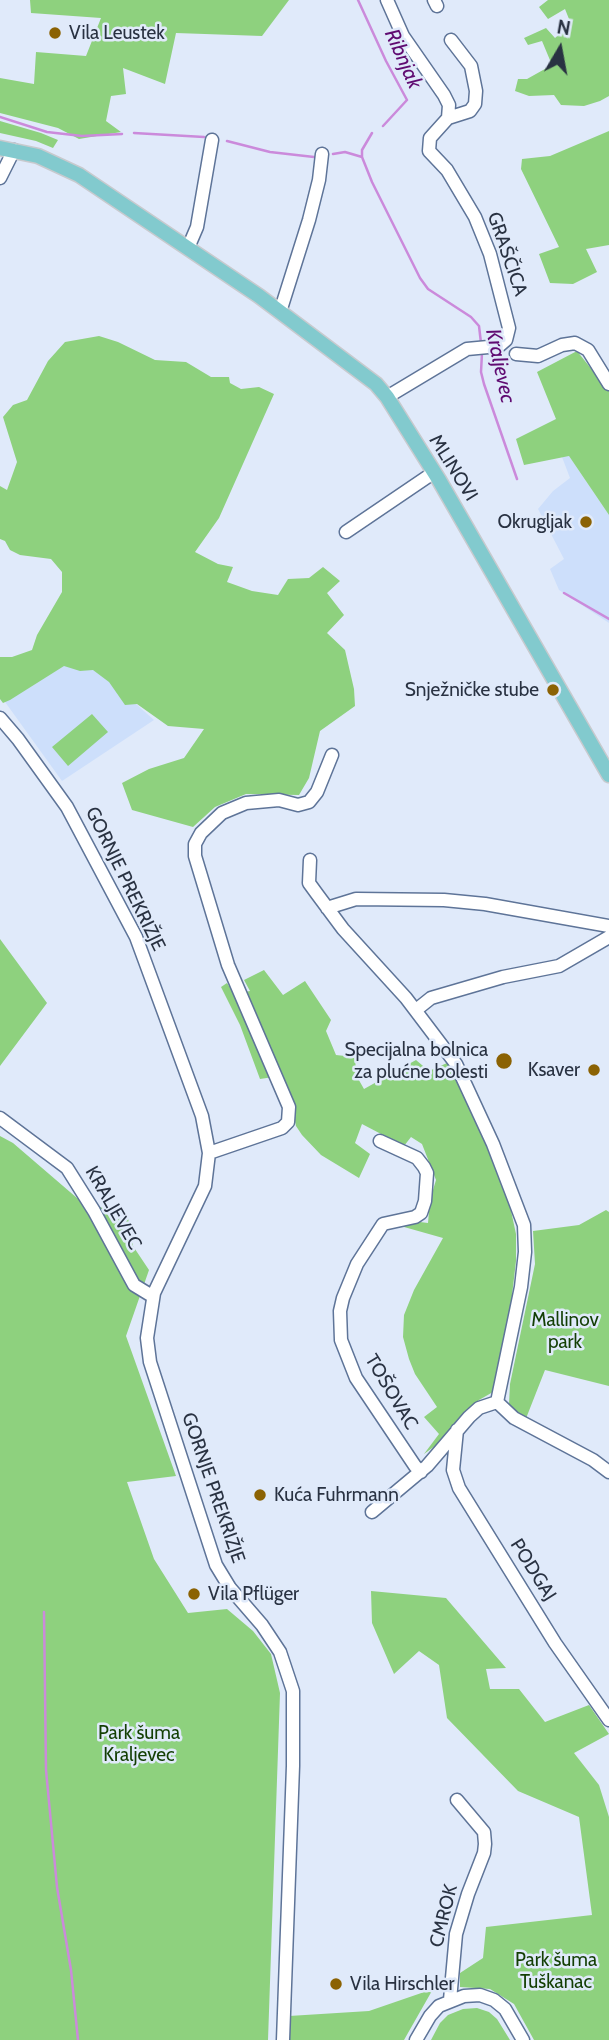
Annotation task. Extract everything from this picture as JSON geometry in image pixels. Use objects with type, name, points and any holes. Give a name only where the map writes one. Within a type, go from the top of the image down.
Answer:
[{"type":"main road","name":"MLINOVI","points":[[5,151],[50,160],[79,175],[280,312],[376,384],[387,397],[433,472],[609,775]]},
{"type":"street","points":[[387,0],[403,36],[444,95],[449,105],[449,118],[470,111],[476,99],[471,66],[450,40]]},
{"type":"street","name":"GRAŠČICA","points":[[387,397],[463,352],[505,342],[509,328],[490,254],[468,204],[451,177],[429,151],[430,138],[449,118]]},
{"type":"street","points":[[188,248],[197,227],[212,140]]},
{"type":"street","points":[[0,178],[5,151]]},
{"type":"street","points":[[280,312],[309,220],[322,154]]},
{"type":"street","points":[[516,354],[538,356],[562,345],[575,343],[588,351],[609,384]]},
{"type":"street","points":[[345,532],[433,472]]},
{"type":"street","name":"GORNJE PREKRIŽJE","points":[[0,718],[18,738],[67,807],[136,937],[202,1116],[209,1168],[201,1197],[152,1296],[147,1338],[150,1362],[216,1565],[230,1588],[262,1625],[280,1652],[293,1691],[293,1766],[283,2040]]},
{"type":"street","points":[[209,1153],[282,1128],[288,1122],[289,1107],[228,965],[195,856],[195,844],[201,833],[222,813],[246,803],[279,800],[299,805],[309,802],[317,793],[332,755]]},
{"type":"street","points":[[310,860],[309,883],[350,937],[416,1010],[456,1063],[467,1083],[524,1225],[525,1252],[521,1287],[497,1402]]},
{"type":"street","points":[[327,908],[356,899],[444,900],[485,904],[609,926]]},
{"type":"street","points":[[416,1010],[432,998],[503,977],[559,966],[609,937]]},
{"type":"street","name":"KRALJEVEC","points":[[0,1118],[67,1168],[134,1285],[152,1296]]},
{"type":"street","name":"TOŠOVAC","points":[[380,1141],[417,1158],[424,1167],[427,1173],[425,1201],[421,1213],[415,1217],[383,1224],[357,1264],[340,1311],[341,1340],[356,1378],[421,1472]]},
{"type":"street","points":[[372,1512],[421,1472],[479,1409],[497,1402]]},
{"type":"street","points":[[497,1402],[514,1418],[586,1456],[609,1472]]},
{"type":"street","name":"PODGAJ","points":[[457,1430],[453,1470],[459,1488],[555,1643],[609,1720]]},
{"type":"street","points":[[586,1456],[609,1459]]},
{"type":"street","name":"CMROK","points":[[450,2000],[456,1934],[485,1844],[484,1832],[457,1800]]},
{"type":"street","points":[[416,2040],[439,2006],[464,1996],[480,1995],[505,2008],[523,2040]]},
{"type":"shaded area","points":[[569,456],[609,515],[609,623],[559,590],[550,569],[564,559],[538,509],[553,491],[570,478],[562,457]]},
{"type":"shaded area","points":[[71,646],[154,720],[62,781],[0,695],[0,662]]},
{"type":"green space","points":[[30,0],[289,0],[262,36],[176,33],[165,84],[123,68],[126,94],[111,96],[106,121],[121,132],[79,139],[58,128],[0,113],[0,78],[34,84],[36,52],[86,56],[101,18],[31,13]]},
{"type":"green space","points":[[548,0],[609,0],[609,96],[584,106],[561,105],[554,95],[529,96],[515,91],[518,79],[527,79],[552,65],[542,41],[528,45],[524,38],[546,28],[555,38],[571,24],[565,9],[548,19],[539,7]]},
{"type":"green space","points":[[0,121],[58,140],[53,148],[36,141],[0,133]]},
{"type":"green space","points":[[609,131],[609,245],[586,249],[597,272],[573,284],[550,283],[539,254],[559,247],[521,169],[522,159],[550,156]]},
{"type":"green space","points":[[99,336],[155,360],[186,362],[211,377],[229,377],[230,383],[241,389],[259,387],[274,394],[219,518],[195,552],[218,564],[233,567],[227,582],[252,591],[278,595],[288,579],[309,578],[323,567],[340,581],[327,593],[344,615],[327,633],[345,650],[355,706],[320,731],[309,778],[299,795],[246,794],[215,807],[193,827],[132,810],[122,783],[149,769],[184,758],[204,729],[168,726],[137,704],[125,705],[109,682],[93,670],[80,671],[64,666],[10,700],[3,703],[0,699],[0,657],[12,657],[32,650],[37,635],[62,592],[62,572],[51,559],[20,555],[10,550],[5,541],[0,539],[0,486],[7,490],[17,462],[3,417],[13,405],[27,400],[48,361],[65,342]]},
{"type":"green space","points":[[577,351],[609,391],[609,515],[569,456],[524,465],[516,439],[556,419],[537,372]]},
{"type":"green space","points":[[92,714],[108,732],[68,766],[52,747]]},
{"type":"green space","points":[[0,939],[47,1003],[0,1066]]},
{"type":"green space","points":[[264,970],[283,995],[305,981],[331,1020],[326,1031],[336,1055],[355,1053],[356,1075],[364,1089],[416,1060],[429,1071],[447,1063],[468,1099],[510,1206],[516,1234],[516,1261],[511,1304],[493,1392],[479,1400],[457,1420],[439,1443],[424,1454],[439,1434],[424,1417],[437,1407],[415,1374],[409,1359],[403,1337],[404,1315],[414,1290],[443,1238],[397,1225],[404,1220],[428,1223],[430,1200],[436,1180],[422,1144],[411,1137],[404,1146],[362,1124],[355,1143],[370,1154],[359,1178],[321,1155],[302,1135],[296,1126],[280,1076],[260,1079],[240,1025],[221,987],[227,983],[234,994],[250,991],[244,980]]},
{"type":"green space","name":"Park šuma Kraljevec","points":[[0,1136],[13,1143],[77,1198],[128,1218],[133,1246],[149,1270],[126,1336],[176,1476],[127,1482],[154,1559],[188,1613],[227,1609],[253,1631],[271,1654],[280,1693],[268,2040],[0,2040]]},
{"type":"green space","name":"Mallinov park","points":[[606,1210],[609,1212],[609,1386],[545,1370],[525,1421],[512,1411],[509,1404],[510,1384],[535,1264],[533,1231],[579,1225]]},
{"type":"green space","name":"Park šuma Tuškanac","points":[[371,1591],[446,1598],[506,1668],[486,1669],[490,1689],[519,1689],[545,1722],[589,1705],[609,1734],[574,1753],[599,1785],[609,1817],[609,2040],[534,2040],[514,2004],[490,1989],[460,1987],[460,1973],[483,1958],[486,1927],[592,1915],[579,1817],[518,1791],[447,1718],[439,1665],[419,1651],[394,1674],[372,1623]]},
{"type":"green space","points":[[433,1989],[404,2040],[290,2040],[289,2016],[369,2011]]},
{"type":"green space","points":[[477,2008],[489,2012],[497,2019],[510,2040],[431,2040],[440,2023],[448,2015],[463,2009]]},
{"type":"waterway","name":"Ribnjak","points":[[358,0],[407,100],[383,126]]},
{"type":"waterway","name":"Kraljevec","points":[[0,117],[47,132],[82,136],[122,134]]},
{"type":"waterway","name":"Kraljevec","points":[[134,133],[204,137]]},
{"type":"waterway","name":"Ribnjak","points":[[362,157],[362,150],[372,133]]},
{"type":"waterway","name":"Kraljevec","points":[[227,141],[270,152],[314,157]]},
{"type":"waterway","name":"Kraljevec","points":[[333,154],[345,152],[362,157],[420,278],[428,289],[471,317],[479,326],[481,343]]},
{"type":"waterway","name":"Kraljevec","points":[[482,353],[481,372],[484,384],[517,479]]},
{"type":"waterway","name":"Kraljevec","points":[[564,593],[609,619]]},
{"type":"waterway","points":[[44,1612],[46,1770],[57,1887],[71,1970],[78,2040]]},
{"type":"place","name":"Vila Leustek","points":[[55,33]]},
{"type":"place","name":"Okrugljak","points":[[586,522]]},
{"type":"place","name":"Snježničke stube","points":[[553,690]]},
{"type":"place","name":"Specijalna bolnica za plućne bolesti","points":[[504,1061]]},
{"type":"place","name":"Ksaver","points":[[594,1070]]},
{"type":"place","name":"Kuća Fuhrmann","points":[[260,1495]]},
{"type":"place","name":"Vila Pflüger","points":[[194,1594]]},
{"type":"place","name":"Vila Hirschler","points":[[336,1984]]}]
